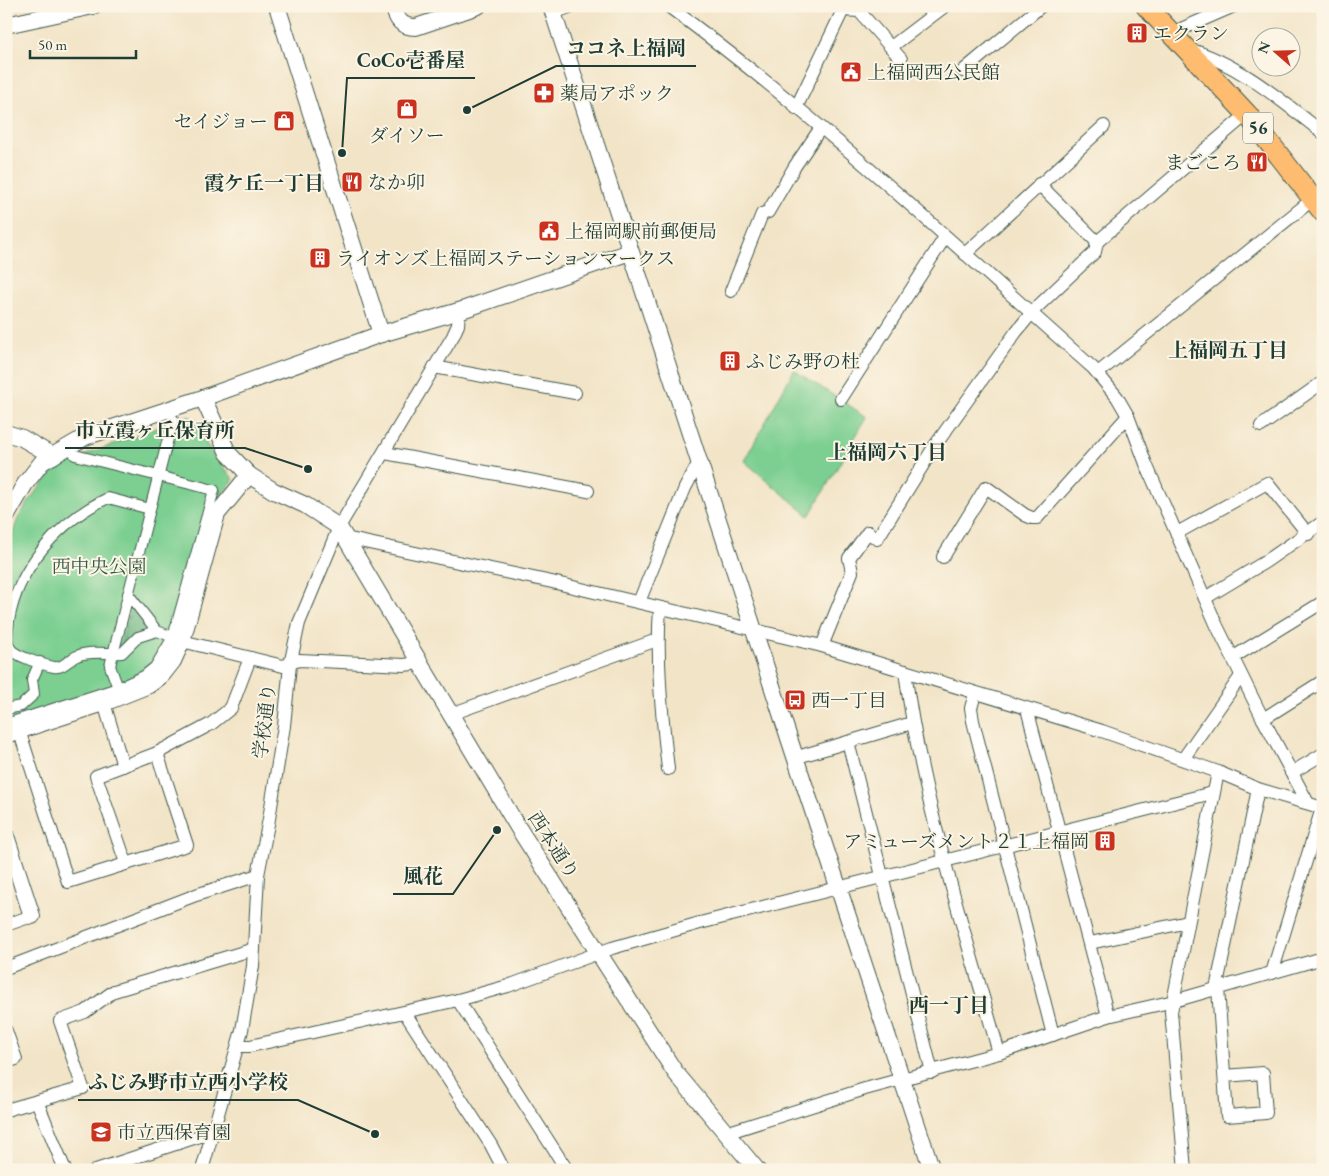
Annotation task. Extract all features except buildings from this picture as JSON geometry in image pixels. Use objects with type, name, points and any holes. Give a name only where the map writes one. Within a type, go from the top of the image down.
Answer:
[{"type":"main road","name":"56","points":[[1146,6],[1247,114],[1318,205]]},
{"type":"street","points":[[6,25],[93,6]]},
{"type":"street","points":[[277,6],[382,334]]},
{"type":"street","points":[[393,6],[398,21],[408,27],[416,27],[478,6]]},
{"type":"street","points":[[572,6],[550,9],[754,629],[794,758],[839,887],[932,1170]]},
{"type":"street","points":[[668,6],[796,108],[965,254],[1098,373],[1117,397],[1128,416],[1176,532],[1232,658],[1308,803]]},
{"type":"street","points":[[891,47],[945,6]]},
{"type":"street","points":[[963,72],[1041,6]]},
{"type":"street","points":[[1172,33],[1234,6]]},
{"type":"street","points":[[796,108],[843,10],[859,11],[901,59]]},
{"type":"street","points":[[1188,49],[1212,56],[1281,100],[1323,133]]},
{"type":"street","points":[[822,646],[852,572],[849,558],[868,532],[877,539],[934,447],[1032,313],[1095,252],[1097,242],[1247,114]]},
{"type":"street","points":[[965,254],[1104,126]]},
{"type":"street","points":[[731,291],[762,214],[768,212],[795,166],[820,129]]},
{"type":"street","points":[[1039,184],[1097,242]]},
{"type":"street","points":[[1098,373],[1318,205]]},
{"type":"street","points":[[841,399],[945,237]]},
{"type":"street","points":[[6,517],[25,484],[42,462],[85,437],[203,398],[382,334],[459,311],[630,252]]},
{"type":"street","name":"学校通り","points":[[202,1170],[239,1046],[254,949],[258,875],[284,726],[290,665],[299,623],[342,534],[385,453],[454,336],[458,325],[459,311]]},
{"type":"street","points":[[434,367],[575,392]]},
{"type":"street","points":[[1261,426],[1323,382]]},
{"type":"street","points":[[203,398],[216,431],[228,453],[249,475],[274,491],[305,505],[350,539],[639,602],[822,646],[1102,731],[1218,772],[1258,789],[1322,808],[1272,973]]},
{"type":"street","points":[[943,557],[986,487],[1025,515],[1037,518],[1128,416]]},
{"type":"street","points":[[118,688],[110,666],[173,419]]},
{"type":"street","points":[[6,433],[22,438],[53,456]]},
{"type":"street","points":[[385,453],[588,491]]},
{"type":"street","points":[[11,730],[104,703],[149,685],[162,676],[173,661],[214,490],[76,455]]},
{"type":"street","points":[[639,602],[685,488],[699,462]]},
{"type":"street","points":[[11,730],[118,688],[144,676],[155,667],[178,639],[217,514],[249,475]]},
{"type":"street","points":[[1176,532],[1268,483],[1308,534]]},
{"type":"street","points":[[150,509],[108,498],[70,521],[42,549],[17,590],[7,635],[9,647],[15,655],[53,667],[60,667],[77,656],[122,653],[138,637],[157,631]]},
{"type":"street","points":[[1205,598],[1308,534],[1323,522]]},
{"type":"street","name":"西本通り","points":[[342,534],[519,829],[675,1072],[757,1170]]},
{"type":"street","points":[[128,594],[157,631],[178,639],[283,666],[300,660],[404,665],[420,664]]},
{"type":"street","points":[[1232,658],[1323,602]]},
{"type":"street","points":[[660,608],[658,640],[660,700],[668,769]]},
{"type":"street","points":[[451,714],[658,640]]},
{"type":"street","points":[[126,864],[96,776],[157,753],[211,724],[231,708],[250,658]]},
{"type":"street","points":[[6,708],[21,706],[34,694],[32,680],[40,662]]},
{"type":"street","points":[[905,671],[912,724],[945,860],[999,1053]]},
{"type":"street","points":[[1183,759],[1241,676]]},
{"type":"street","points":[[1263,719],[1323,681]]},
{"type":"street","points":[[975,694],[971,708],[972,721],[1053,1035]]},
{"type":"street","points":[[104,703],[123,766]]},
{"type":"street","points":[[1027,709],[1061,830],[1108,1016]]},
{"type":"street","points":[[794,758],[912,724]]},
{"type":"street","points":[[11,730],[68,882],[187,845],[157,753]]},
{"type":"street","points":[[848,742],[932,1072]]},
{"type":"street","points":[[1291,773],[1323,754]]},
{"type":"street","points":[[1185,1170],[1171,1012],[1212,793],[1218,772]]},
{"type":"street","points":[[1225,1076],[1217,989],[1258,789]]},
{"type":"street","points":[[239,1046],[250,1046],[458,1000],[508,986],[599,952],[691,925],[1212,793]]},
{"type":"street","points":[[6,836],[32,916],[6,925]]},
{"type":"street","points":[[6,968],[196,895],[258,875]]},
{"type":"street","points":[[1090,943],[1188,922]]},
{"type":"street","points":[[6,1110],[82,1088],[60,1021],[85,1012],[114,991],[254,949]]},
{"type":"street","points":[[726,1133],[865,1089],[999,1053],[1108,1016],[1174,1001],[1323,958]]},
{"type":"street","points":[[458,1000],[567,1170]]},
{"type":"street","points":[[405,1013],[491,1145],[504,1170]]},
{"type":"street","points":[[6,1031],[16,1059],[6,1062]]},
{"type":"street","points":[[37,1101],[65,1170]]},
{"type":"street","points":[[96,1170],[212,1132]]},
{"type":"green space","points":[[794,370],[867,417],[809,516],[744,461]]},
{"type":"green space","name":"西中央公園","points":[[187,416],[196,419],[211,452],[234,479],[209,511],[176,637],[146,677],[6,729],[6,554],[18,518],[34,494],[52,473],[70,461]]},
{"type":"green space","points":[[132,606],[152,630],[124,648],[120,647]]},
{"type":"place","name":"エクラン","points":[[1137,33]]},
{"type":"place","name":"上福岡西公民館","points":[[851,72]]},
{"type":"place","name":"薬局アポック","points":[[544,93]]},
{"type":"place","name":"ダイソー","points":[[407,109]]},
{"type":"place","name":"ココネ上福岡","points":[[467,110]]},
{"type":"place","name":"セイジョー","points":[[284,121]]},
{"type":"place","name":"CoCo壱番屋","points":[[342,153]]},
{"type":"place","name":"まごころ","points":[[1257,162]]},
{"type":"place","name":"なか卯","points":[[352,182]]},
{"type":"place","name":"上福岡駅前郵便局","points":[[549,231]]},
{"type":"place","name":"ライオンズ上福岡ステーションマークス","points":[[320,258]]},
{"type":"place","name":"ふじみ野の杜","points":[[730,361]]},
{"type":"place","name":"市立霞ヶ丘保育所","points":[[308,469]]},
{"type":"place","name":"西一丁目","points":[[795,700]]},
{"type":"place","name":"風花","points":[[497,830]]},
{"type":"place","name":"アミューズメント２１上福岡","points":[[1105,841]]},
{"type":"place","name":"市立西保育園","points":[[101,1132]]},
{"type":"place","name":"ふじみ野市立西小学校","points":[[375,1134]]},
{"type":"district","name":"霞ケ丘一丁目","points":[[264,183]]},
{"type":"district","name":"上福岡五丁目","points":[[1228,350]]},
{"type":"district","name":"上福岡六丁目","points":[[887,452]]},
{"type":"district","name":"西一丁目","points":[[949,1005]]}]
